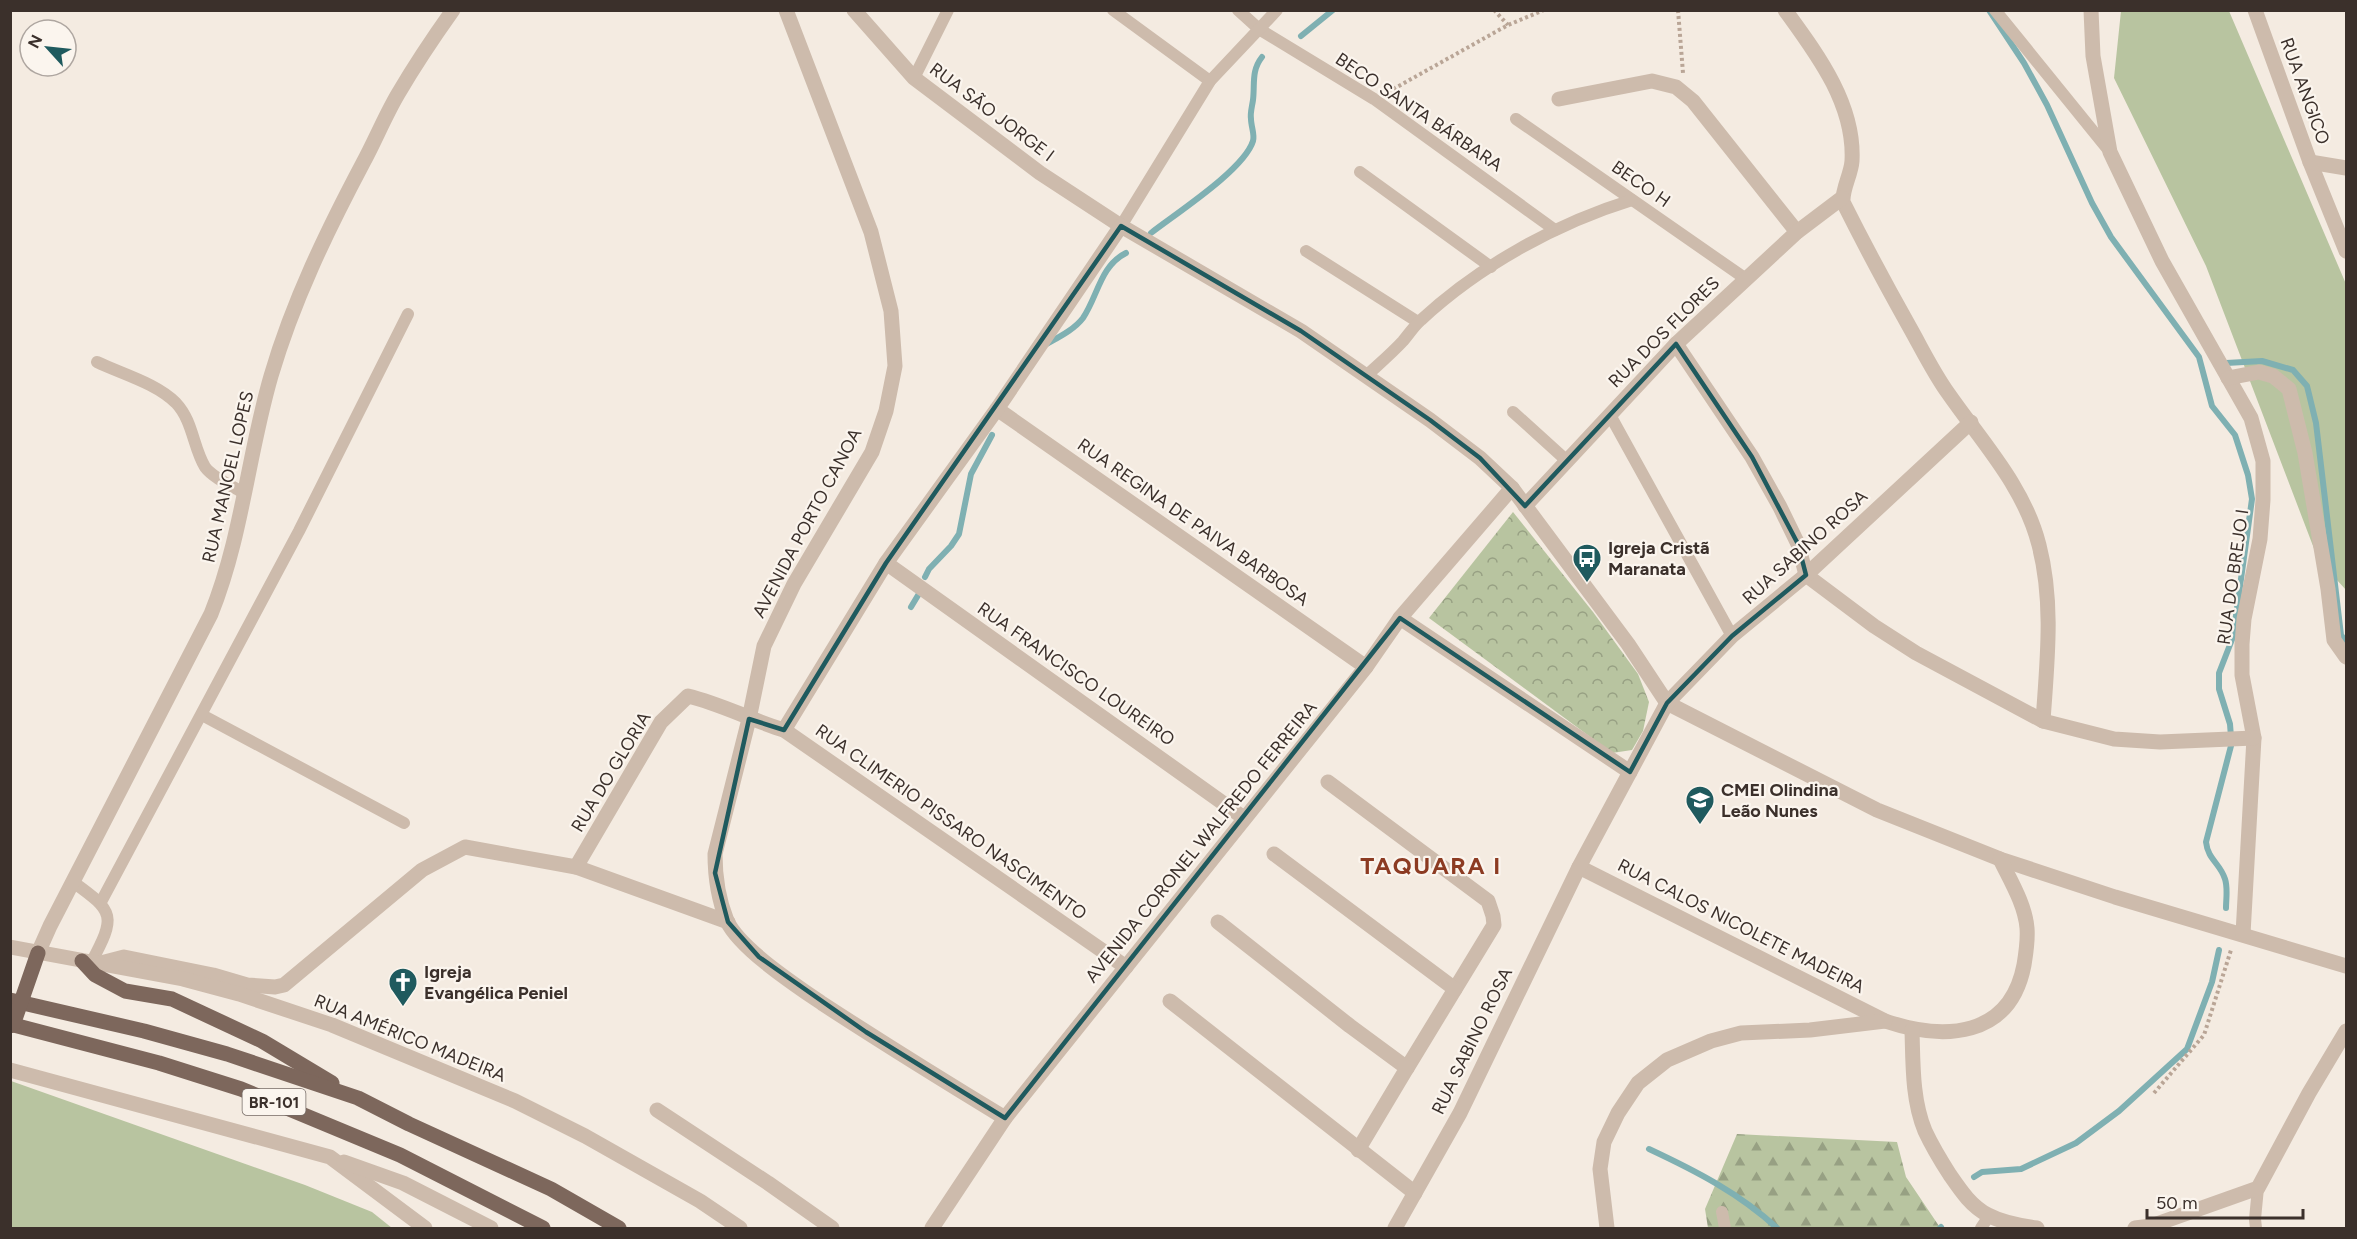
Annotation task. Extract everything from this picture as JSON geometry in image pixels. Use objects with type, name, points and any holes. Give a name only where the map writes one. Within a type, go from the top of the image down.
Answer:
[{"type":"main road","points":[[11,1025],[16,1001],[38,953]]},
{"type":"main road","points":[[90,963],[95,975],[125,991],[172,999],[262,1041],[358,1098]]},
{"type":"main road","name":"BR-101","points":[[16,1001],[155,1034],[227,1054],[358,1098],[409,1125],[551,1190],[619,1228]]},
{"type":"main road","name":"BR-101","points":[[11,1025],[159,1063],[241,1089],[400,1155],[543,1228]]},
{"type":"street","name":"RUA MANOEL LOPES","points":[[38,953],[212,614],[236,540],[244,493],[271,376],[294,307],[335,215],[397,96],[428,45],[453,10]]},
{"type":"street","name":"AVENIDA PORTO CANOA","points":[[728,921],[715,873],[715,854],[749,719],[764,646],[794,584],[872,452],[886,411],[894,366],[891,310],[871,232],[786,10]]},
{"type":"street","name":"RUA SÃO JORGE I","points":[[854,10],[914,78],[1040,173],[1121,226],[1301,330],[1456,440],[1512,488],[1621,635],[1667,703]]},
{"type":"street","points":[[1785,10],[1826,72],[1843,103],[1851,141],[1852,162],[1842,198],[1931,366],[1948,393],[1999,461],[2027,512],[2039,544],[2047,586],[2049,634],[2043,722]]},
{"type":"street","name":"RUA DO BREJO I","points":[[2091,10],[2093,56],[2110,152],[2162,261],[2251,418],[2263,461],[2260,539],[2244,619],[2242,644],[2242,675],[2254,738],[2240,933]]},
{"type":"street","name":"RUA ANGICO","points":[[2255,10],[2310,162],[2346,251]]},
{"type":"street","points":[[1559,99],[1652,81],[1676,87],[1685,93],[1797,232]]},
{"type":"street","points":[[2310,162],[2346,168]]},
{"type":"street","name":"RUA DOS FLORES","points":[[1525,506],[1676,344],[1797,232],[1842,198]]},
{"type":"street","points":[[784,730],[886,563],[997,408],[1121,226]]},
{"type":"street","points":[[1676,344],[1741,440],[1775,497],[1798,544],[1806,575],[1874,626],[1916,653],[2043,722],[2114,739],[2160,742],[2254,738]]},
{"type":"street","points":[[2228,378],[2259,372],[2273,376],[2289,389],[2305,453],[2328,589],[2334,640],[2346,657]]},
{"type":"street","name":"RUA REGINA DE PAIVA BARBOSA","points":[[997,408],[1366,667]]},
{"type":"street","name":"RUA SABINO ROSA","points":[[1395,1228],[1460,1113],[1579,867],[1667,703],[1732,636],[1806,575],[1971,422]]},
{"type":"street","name":"AVENIDA CORONEL WALFREDO FERREIRA","points":[[932,1228],[1005,1119],[1366,667],[1400,618],[1512,488]]},
{"type":"street","name":"RUA FRANCISCO LOUREIRO","points":[[886,563],[1244,818]]},
{"type":"street","points":[[1400,618],[1630,772]]},
{"type":"street","name":"RUA DO GLORIA","points":[[576,867],[661,722],[688,696],[713,702],[749,719]]},
{"type":"street","points":[[1667,703],[1876,810],[2001,859],[2115,897],[2346,966]]},
{"type":"street","name":"RUA CLIMERIO PISSARO NASCIMENTO","points":[[749,719],[784,730],[1126,968]]},
{"type":"street","points":[[1328,782],[1488,901],[1494,925],[1359,1150]]},
{"type":"street","points":[[90,963],[114,958],[134,958],[213,975],[247,985],[275,987],[284,985],[422,870],[465,848],[576,867],[728,921],[737,935],[759,957],[788,980],[1005,1119]]},
{"type":"street","points":[[1274,854],[1455,989]]},
{"type":"street","name":"RUA CALOS NICOLETE MADEIRA","points":[[1579,867],[1885,1021],[1912,1030],[1933,1033],[1984,1024],[2004,1009],[2020,983],[2026,953],[2027,927],[2018,897],[2001,859]]},
{"type":"street","points":[[1218,922],[1407,1068]]},
{"type":"street","name":"RUA AMÉRICO MADEIRA","points":[[10,947],[183,979],[239,994],[332,1025],[515,1101],[585,1136],[700,1201],[740,1228]]},
{"type":"street","points":[[1170,1001],[1414,1194]]},
{"type":"street","points":[[1607,1228],[1600,1169],[1604,1142],[1618,1113],[1638,1083],[1667,1060],[1711,1041],[1742,1033],[1810,1030],[1885,1021]]},
{"type":"street","points":[[1912,1030],[1915,1088],[1924,1128],[1938,1155],[1962,1193],[1985,1222],[2037,1228]]},
{"type":"street","points":[[2135,1228],[2153,1227],[2258,1188],[2309,1093],[2346,1031]]},
{"type":"street","points":[[10,1070],[330,1157],[403,1183],[491,1228]]},
{"type":"street","points":[[657,1110],[768,1182],[832,1228]]},
{"type":"street","points":[[330,1157],[425,1228]]},
{"type":"lane","points":[[914,78],[948,10]]},
{"type":"lane","points":[[1113,10],[1210,81]]},
{"type":"lane","name":"BECO SANTA BÁRBARA","points":[[1238,10],[1259,30],[1374,99],[1555,230]]},
{"type":"lane","points":[[1121,226],[1210,81],[1277,10]]},
{"type":"lane","points":[[1995,10],[2110,152]]},
{"type":"lane","name":"BECO H","points":[[1516,119],[1746,279]]},
{"type":"lane","points":[[1360,172],[1491,267]]},
{"type":"lane","points":[[1366,376],[1404,341],[1418,322],[1454,291],[1555,230],[1592,212],[1632,200]]},
{"type":"lane","points":[[1306,251],[1418,322]]},
{"type":"lane","points":[[101,902],[299,531],[408,314]]},
{"type":"lane","points":[[97,362],[159,390],[176,403],[189,424],[205,467],[244,493]]},
{"type":"lane","points":[[1513,412],[1566,460]]},
{"type":"lane","points":[[1610,415],[1732,636]]},
{"type":"lane","points":[[202,715],[404,823]]},
{"type":"lane","points":[[73,882],[101,902],[108,912],[108,921],[100,945],[90,963]]},
{"type":"lane","points":[[2256,1228],[2258,1188]]},
{"type":"lane","points":[[1722,1212],[1725,1228]]},
{"type":"path","points":[[1494,10],[1508,25]]},
{"type":"path","points":[[1374,99],[1508,25],[1544,10]]},
{"type":"path","points":[[1678,10],[1685,93]]},
{"type":"path","points":[[2154,1093],[2204,1035],[2240,933]]},
{"type":"highlighted area","points":[[1121,226],[1301,331],[1430,420],[1480,458],[1525,506],[1676,344],[1752,457],[1798,544],[1806,575],[1732,636],[1667,703],[1630,772],[1400,618],[1005,1118],[866,1032],[759,957],[728,922],[715,873],[749,719],[784,730],[886,563]]},
{"type":"green space","points":[[2121,11],[2229,11],[2346,284],[2346,590],[2318,559],[2206,266],[2114,78]]},
{"type":"green space","points":[[1513,512],[1593,612],[1638,674],[1649,702],[1643,731],[1632,750],[1612,753],[1429,618]]},
{"type":"green space","points":[[11,1081],[305,1185],[372,1212],[392,1228],[11,1228]]},
{"type":"green space","points":[[1737,1134],[1897,1142],[1906,1177],[1939,1226],[1944,1228],[1708,1228],[1705,1209]]},
{"type":"waterway","points":[[1301,36],[1333,10]]},
{"type":"waterway","points":[[1989,10],[2024,63],[2047,105],[2092,203],[2111,237],[2199,357],[2212,406],[2235,435],[2248,475],[2252,499],[2233,637],[2219,673],[2219,689],[2230,724],[2231,737]]},
{"type":"waterway","points":[[1151,233],[1223,178],[1247,152],[1253,141],[1251,114],[1255,73],[1262,57]]},
{"type":"waterway","points":[[1045,345],[1075,326],[1083,318],[1105,273],[1117,259],[1126,253]]},
{"type":"waterway","points":[[2226,363],[2262,361],[2293,370],[2307,386],[2316,423],[2341,635],[2346,642]]},
{"type":"waterway","points":[[925,577],[929,569],[959,534],[971,474],[992,435]]},
{"type":"waterway","points":[[911,607],[920,592]]},
{"type":"waterway","points":[[2226,908],[2225,879],[2209,853],[2206,842],[2232,742]]},
{"type":"waterway","points":[[1974,1177],[1982,1172],[2021,1169],[2076,1143],[2119,1111],[2187,1049],[2212,982],[2219,950]]},
{"type":"waterway","points":[[1649,1149],[1716,1184],[1748,1204],[1777,1228]]},
{"type":"place","name":"Igreja Cristã Maranata","points":[[1587,584]]},
{"type":"place","name":"CMEI Olindina Leão Nunes","points":[[1700,826]]},
{"type":"place","name":"Igreja Evangélica Peniel","points":[[403,1008]]},
{"type":"district","name":"TAQUARA I","points":[[1431,866]]}]
